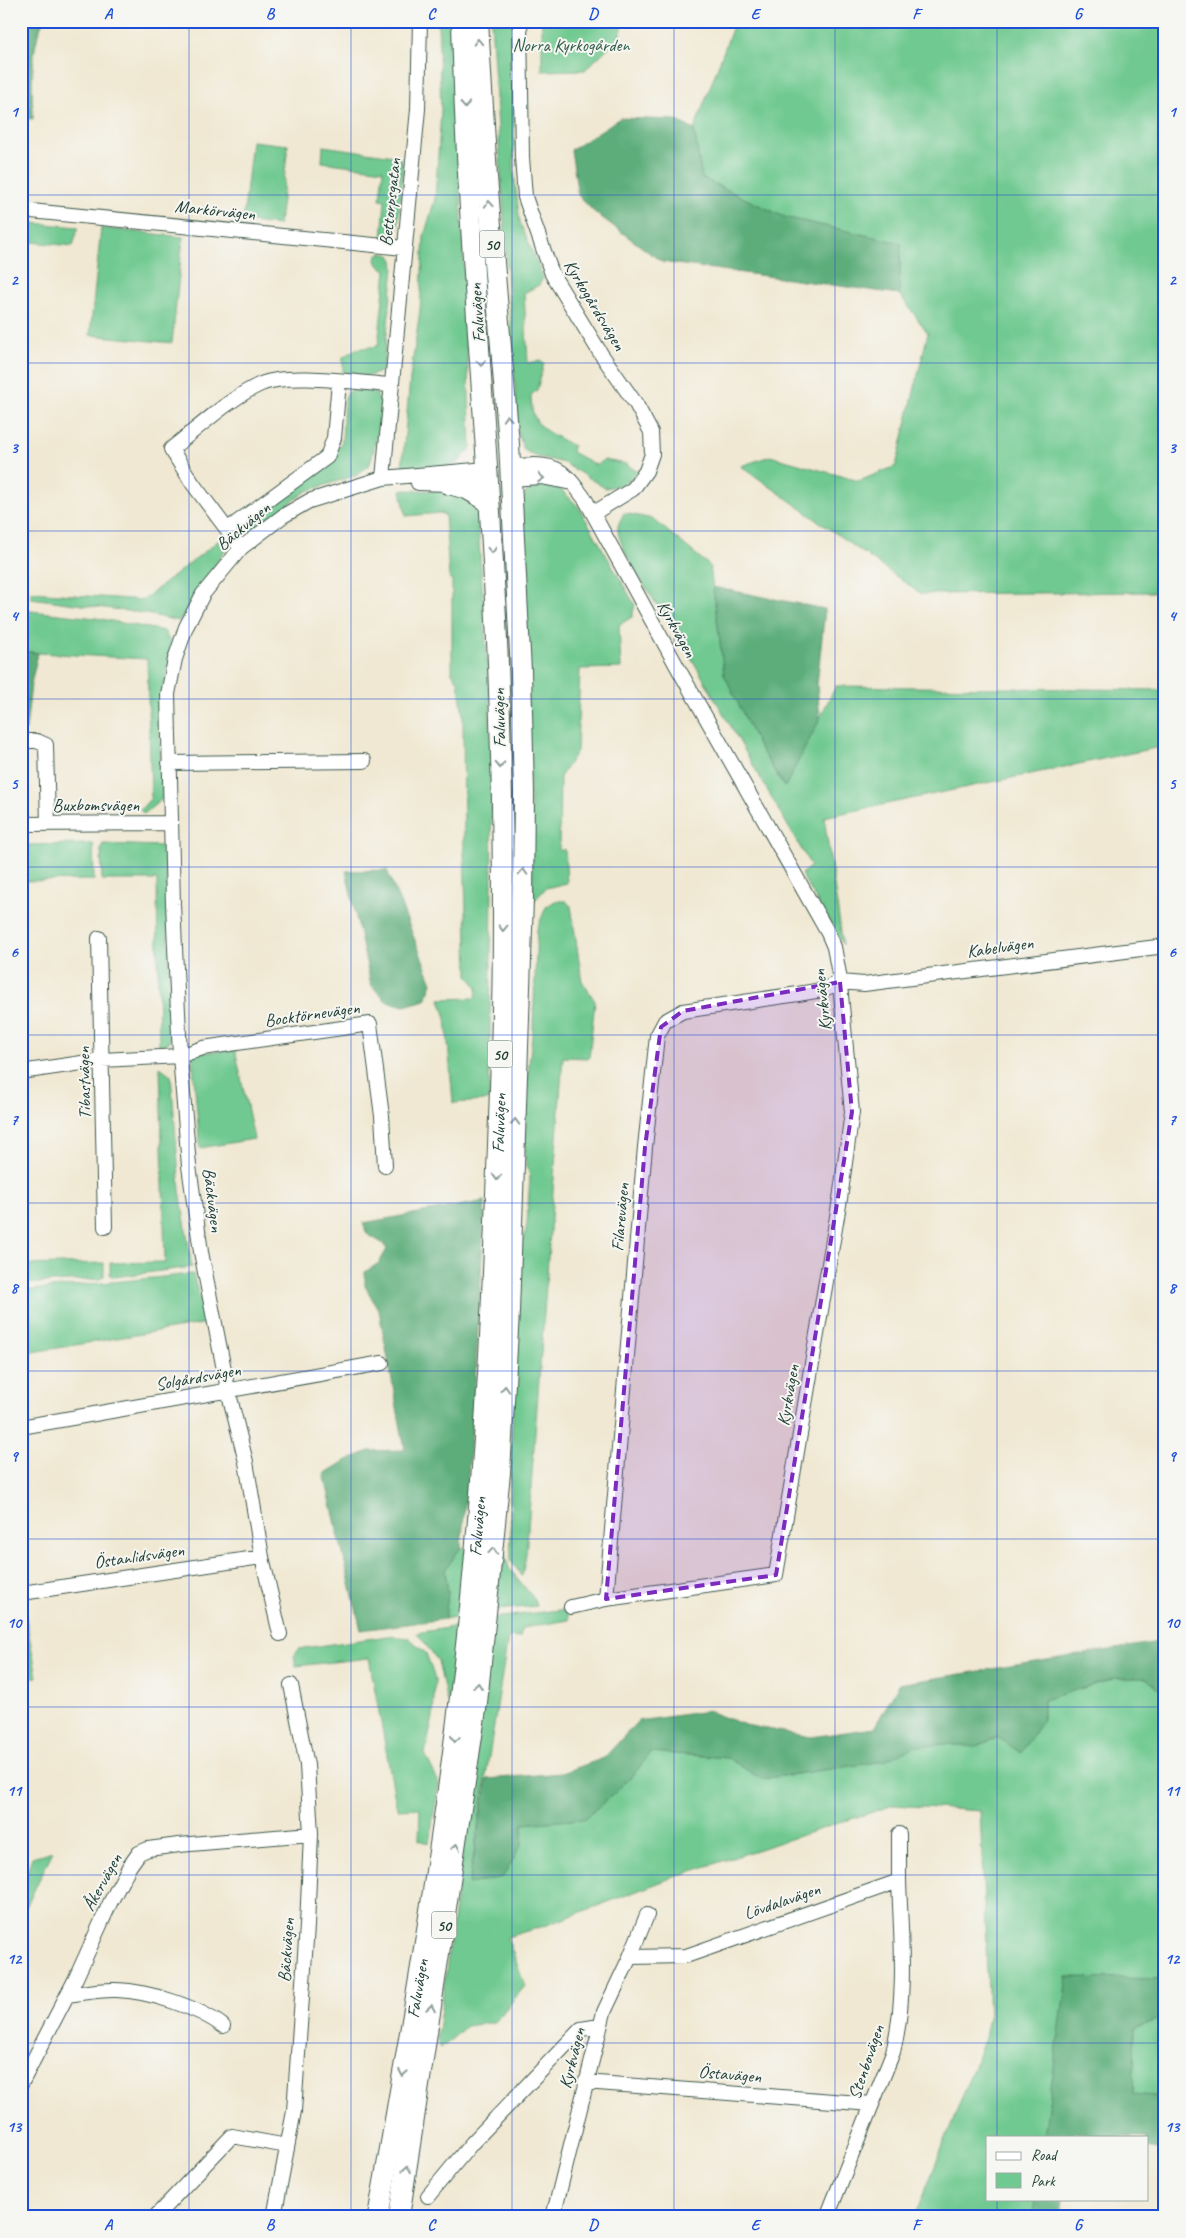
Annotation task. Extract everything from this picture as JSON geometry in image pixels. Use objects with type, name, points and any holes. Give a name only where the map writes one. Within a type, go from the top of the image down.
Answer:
[{"type":"highway","name":"Faluvägen","points":[[399,2217],[462,1804],[479,1603],[489,1390],[502,996],[503,917],[500,706],[462,21]]},
{"type":"highway","name":"Faluvägen","points":[[478,21],[481,98],[509,473],[521,671],[524,792],[509,1312],[500,1473],[479,1603]]},
{"type":"highway","points":[[487,475],[509,473]]},
{"type":"highway","points":[[449,484],[466,489],[489,502]]},
{"type":"highway","name":"Faluvägen","points":[[378,2217],[476,1635]]},
{"type":"street","name":"Bettorpsgatan","points":[[383,478],[390,385],[418,109],[420,21]]},
{"type":"street","name":"Kyrkogårdsvägen","points":[[520,21],[522,157],[525,197],[552,274],[601,354],[636,404],[651,432],[652,454],[646,471],[633,489],[594,513]]},
{"type":"street","name":"Markörvägen","points":[[21,210],[404,248]]},
{"type":"street","points":[[241,548],[171,449],[242,396],[262,384],[285,379],[390,385]]},
{"type":"street","points":[[228,529],[327,457],[334,438],[339,382]]},
{"type":"street","name":"Kyrkvägen","points":[[509,473],[539,465],[556,469],[567,476],[594,513],[679,670],[828,933],[834,947],[840,982],[852,1112],[840,1199],[776,1575],[606,1599]]},
{"type":"street","name":"Bäckvägen","points":[[280,1634],[262,1557],[246,1462],[228,1390],[199,1240],[190,1166],[180,1056],[168,694],[175,659],[186,627],[203,594],[241,548],[283,516],[309,501],[383,478],[487,475]]},
{"type":"street","name":"Bäckvägen","points":[[398,477],[419,483],[449,484],[487,475]]},
{"type":"street","points":[[21,741],[37,741],[46,745],[48,824]]},
{"type":"street","points":[[169,763],[364,761]]},
{"type":"street","name":"Buxbomsvägen","points":[[21,824],[171,823]]},
{"type":"street","name":"Tibastvägen","points":[[99,938],[105,1227]]},
{"type":"street","name":"Kabelvägen","points":[[840,982],[864,984],[1165,946]]},
{"type":"street","name":"Filarevägen","points":[[606,1599],[645,1148],[657,1036],[668,1018],[683,1011],[822,990],[840,982]]},
{"type":"street","name":"Bocktörnevägen","points":[[180,1056],[203,1048],[370,1024],[382,1116],[385,1166]]},
{"type":"street","points":[[21,1072],[102,1060],[180,1056]]},
{"type":"street","name":"Solgårdsvägen","points":[[21,1427],[382,1363]]},
{"type":"street","name":"Östanlidsvägen","points":[[22,1592],[262,1557]]},
{"type":"street","points":[[571,1607],[606,1599]]},
{"type":"street","name":"Bäckvägen","points":[[274,2217],[294,2112],[311,1834],[307,1765],[291,1685]]},
{"type":"street","name":"Åkervägen","points":[[21,2084],[67,1995],[110,1903],[129,1867],[139,1853],[148,1849],[179,1845],[311,1834]]},
{"type":"street","points":[[899,1881],[900,1834]]},
{"type":"street","name":"Lövdalavägen","points":[[630,1957],[686,1956],[899,1881]]},
{"type":"street","name":"Stenbovägen","points":[[827,2217],[893,2052],[902,2007],[899,1881]]},
{"type":"street","name":"Kyrkvägen","points":[[553,2217],[585,2082],[604,2012],[647,1915]]},
{"type":"street","points":[[67,1995],[117,1990],[154,1996],[182,2004],[223,2026]]},
{"type":"street","points":[[428,2196],[478,2136],[581,2029],[600,2026]]},
{"type":"street","name":"Östavägen","points":[[585,2082],[872,2104]]},
{"type":"street","points":[[155,2217],[232,2136],[287,2146]]},
{"type":"highlighted area","points":[[840,982],[852,1112],[776,1575],[606,1599],[645,1147],[661,1027],[683,1011]]},
{"type":"green space","points":[[21,21],[43,21],[34,57],[32,82],[33,119],[21,118]]},
{"type":"green space","points":[[438,21],[454,21],[471,448],[457,464],[415,471],[402,467],[410,379],[420,310],[424,236],[435,199],[441,111]]},
{"type":"green space","points":[[491,21],[515,21],[514,173],[520,222],[543,278],[539,285],[524,293],[528,363],[539,361],[544,363],[537,390],[531,395],[534,415],[537,422],[548,432],[573,446],[572,452],[596,465],[604,460],[626,464],[638,472],[623,485],[605,488],[564,463],[535,456],[524,450],[518,433]]},
{"type":"green space","name":"Norra Kyrkogården","points":[[542,21],[625,21],[619,37],[585,70],[542,71]]},
{"type":"green space","points":[[735,21],[1165,21],[1165,592],[921,594],[741,466],[770,456],[859,481],[896,466],[928,333],[899,294],[901,243],[784,217],[702,178],[694,130]]},
{"type":"green space","points":[[620,118],[676,120],[694,130],[702,178],[784,217],[901,243],[899,294],[662,262],[593,211],[578,195],[571,150]]},
{"type":"green space","points":[[252,141],[288,145],[279,225],[243,221]]},
{"type":"green space","points":[[323,146],[394,156],[401,159],[403,164],[398,225],[393,237],[382,239],[385,200],[380,199],[383,170],[322,162]]},
{"type":"green space","points":[[21,222],[78,227],[73,246],[21,241]]},
{"type":"green space","points":[[101,228],[183,237],[172,343],[90,335]]},
{"type":"green space","points":[[381,253],[390,255],[394,268],[383,370],[368,376],[353,375],[343,372],[343,357],[356,349],[378,346],[386,270],[378,265],[376,260],[377,255]]},
{"type":"green space","points":[[353,390],[369,390],[375,393],[380,401],[380,425],[370,464],[357,475],[307,491],[249,532],[243,535],[239,533],[242,527],[331,461],[342,441],[344,402],[347,393]]},
{"type":"green space","points":[[540,485],[558,487],[578,506],[635,605],[632,617],[619,625],[621,668],[580,669],[577,751],[560,777],[559,851],[565,849],[567,883],[546,888],[533,902],[522,502],[526,492]]},
{"type":"green space","points":[[401,490],[443,491],[466,496],[477,511],[490,703],[492,890],[489,1099],[484,1101],[453,1103],[446,1018],[440,999],[476,998],[477,987],[468,975],[464,850],[463,714],[458,681],[452,673],[452,581],[449,577],[445,515],[440,513],[406,516]]},
{"type":"green space","points":[[624,513],[653,519],[710,566],[724,674],[758,745],[784,787],[836,686],[1165,690],[1165,746],[824,817],[843,945],[801,874],[811,866],[677,633],[632,566],[619,538],[619,522]]},
{"type":"green space","points":[[223,537],[225,550],[179,621],[142,613],[31,598],[31,592],[143,600]]},
{"type":"green space","points":[[713,587],[825,609],[817,685],[820,719],[785,787],[758,745],[724,674]]},
{"type":"green space","points":[[21,610],[96,618],[164,631],[172,645],[159,713],[162,799],[144,814],[140,810],[151,798],[147,659],[21,651]]},
{"type":"green space","points":[[21,651],[38,653],[31,684],[26,730],[21,730]]},
{"type":"green space","points":[[93,844],[94,880],[21,881],[21,845]]},
{"type":"green space","points":[[103,844],[161,846],[165,849],[172,1035],[168,1043],[159,1047],[157,880],[102,880],[101,848]]},
{"type":"green space","points":[[387,870],[432,983],[426,1000],[404,1006],[386,1001],[371,985],[346,871]]},
{"type":"green space","points":[[555,901],[566,901],[571,906],[582,981],[595,1001],[589,1058],[563,1057],[526,1555],[522,1576],[511,1561],[510,1471],[520,1256],[527,1224],[530,1176],[525,1159],[526,1093],[533,1027],[537,929],[546,907]]},
{"type":"green space","points":[[235,1049],[254,1139],[200,1148],[192,1054]]},
{"type":"green space","points":[[160,1067],[171,1075],[180,1190],[192,1267],[114,1277],[110,1275],[110,1263],[165,1262]]},
{"type":"green space","points":[[485,1201],[473,1420],[461,1547],[445,1570],[448,1592],[445,1619],[361,1630],[324,1474],[345,1461],[369,1451],[405,1450],[379,1311],[365,1286],[365,1272],[379,1263],[387,1249],[382,1243],[367,1234],[363,1223]]},
{"type":"green space","points":[[104,1263],[104,1276],[100,1279],[21,1284],[21,1265]]},
{"type":"green space","points":[[193,1274],[207,1323],[21,1354],[21,1291]]},
{"type":"green space","points":[[461,1547],[467,1549],[460,1616],[445,1619],[448,1592],[445,1570]]},
{"type":"green space","points":[[501,1555],[505,1555],[509,1568],[535,1600],[537,1606],[496,1610]]},
{"type":"green space","points":[[21,1599],[37,1677],[21,1679]]},
{"type":"green space","points":[[567,1609],[569,1620],[522,1628],[520,1638],[508,1637],[469,1883],[522,1844],[523,1824],[584,1819],[615,1793],[639,1768],[650,1752],[728,1758],[761,1779],[884,1761],[916,1746],[947,1744],[975,1747],[1043,1719],[1043,1700],[1116,1678],[1146,1678],[1165,1694],[1165,1979],[1067,1977],[1044,2136],[986,2136],[986,2200],[1035,2200],[1033,2217],[915,2217],[985,2038],[989,2016],[980,1811],[894,1805],[674,1877],[547,1925],[507,1937],[525,1986],[495,2022],[466,2026],[441,2049],[437,2038],[494,1618]]},
{"type":"green space","points":[[459,1626],[449,1699],[447,1702],[438,1661],[417,1633]]},
{"type":"green space","points":[[388,1636],[409,1638],[426,1653],[435,1679],[433,1717],[425,1754],[439,1783],[429,1843],[419,1840],[420,1808],[397,1809],[369,1658],[296,1666],[294,1655],[298,1649]]},
{"type":"green space","points":[[1165,1641],[1165,1694],[1146,1678],[1116,1678],[1043,1700],[1043,1719],[1021,1753],[997,1737],[975,1747],[947,1744],[916,1746],[884,1761],[761,1779],[728,1758],[650,1752],[639,1768],[615,1793],[584,1819],[523,1824],[522,1844],[503,1877],[469,1884],[487,1779],[562,1773],[604,1758],[638,1721],[708,1711],[745,1725],[811,1737],[874,1728],[899,1684]]},
{"type":"green space","points":[[53,1851],[21,1917],[21,1892],[32,1857]]},
{"type":"green space","points":[[1067,1977],[1165,1979],[1165,2016],[1135,2029],[1133,2094],[1165,2097],[1165,2152],[1148,2148],[1148,2136],[1092,2136],[1074,2132],[1073,2136],[1044,2136]]},
{"type":"green space","points":[[1165,2016],[1165,2097],[1133,2095],[1135,2029]]},
{"type":"green space","points":[[1035,2200],[1063,2200],[1061,2217],[1033,2217]]}]
